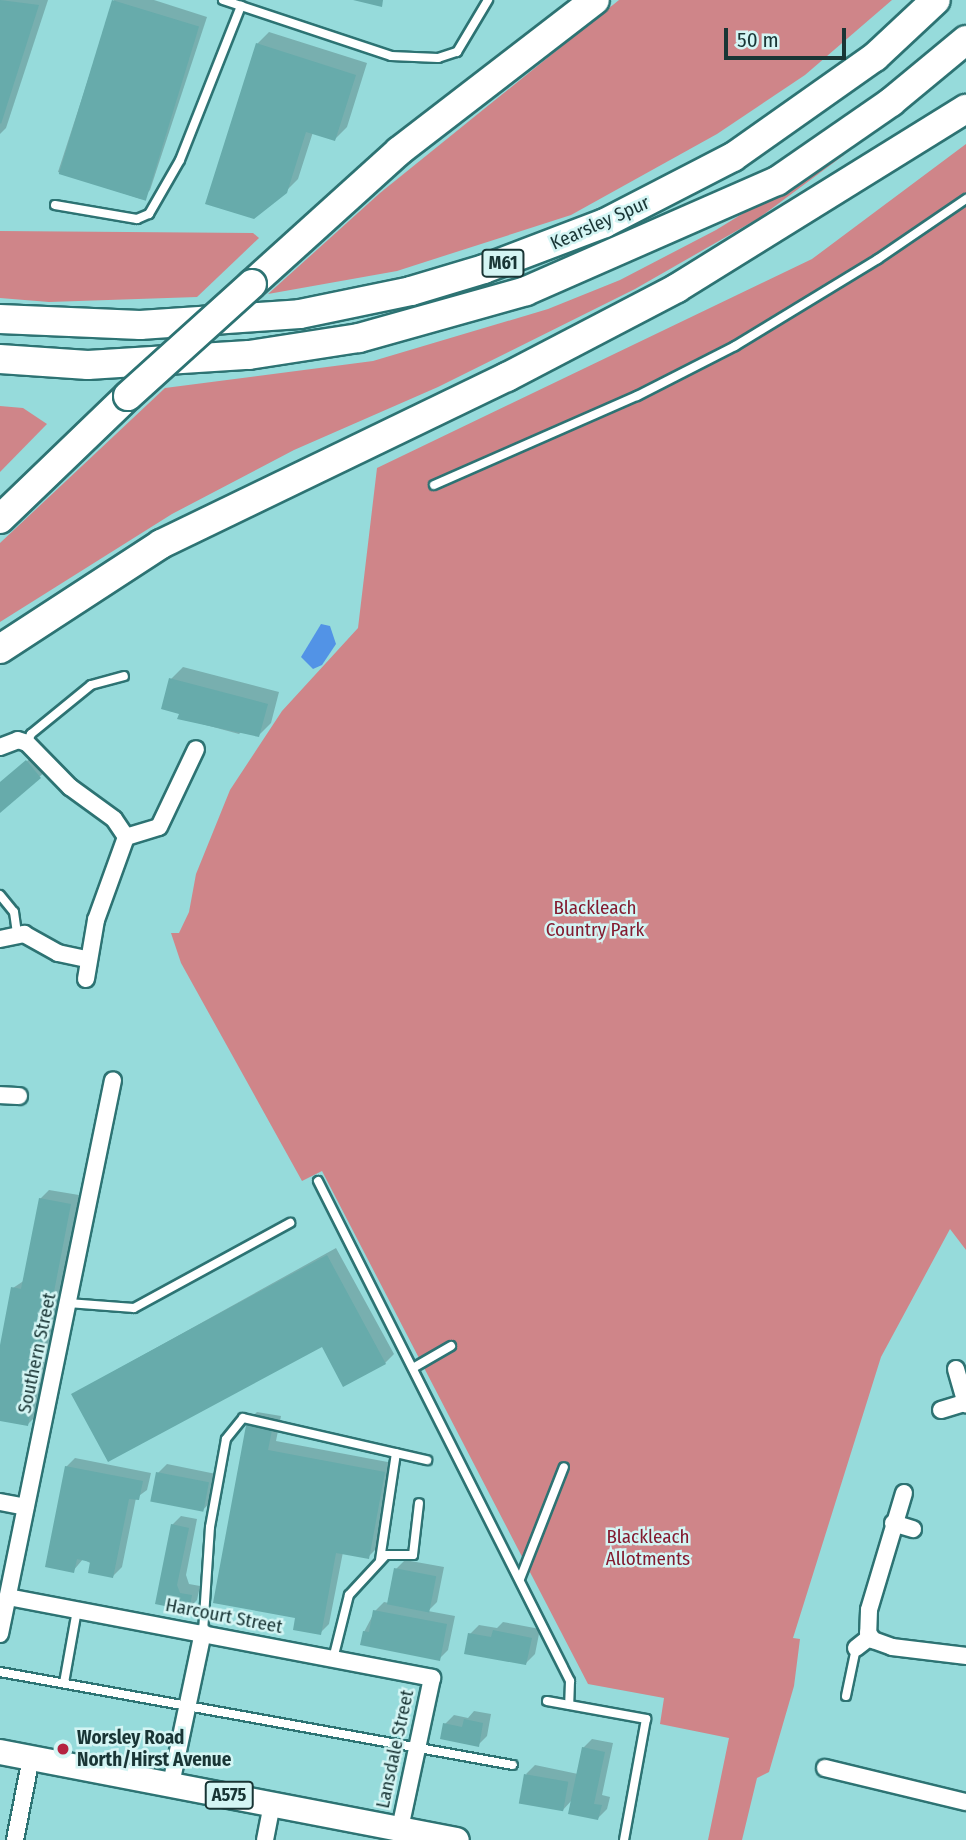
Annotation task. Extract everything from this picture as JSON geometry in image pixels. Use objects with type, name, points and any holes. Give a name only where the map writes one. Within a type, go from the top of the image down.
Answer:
[{"type":"highway","points":[[0,519],[128,396],[399,151],[595,0]]},
{"type":"highway","name":"Kearsley Spur","points":[[0,319],[140,325],[287,316],[360,303],[496,265],[614,219],[733,157],[875,57],[936,0]]},
{"type":"highway","name":"M61","points":[[703,213],[877,91],[966,19]]},
{"type":"highway","name":"M61","points":[[703,213],[777,181],[891,103],[966,40]]},
{"type":"highway","points":[[886,155],[966,89]]},
{"type":"highway","points":[[0,649],[161,544],[519,371],[677,288],[886,155],[966,109]]},
{"type":"highway","name":"Kearsley Spur","points":[[0,359],[115,364],[249,355],[359,338],[526,291],[703,213]]},
{"type":"main road","name":"A575","points":[[0,1752],[457,1840]]},
{"type":"street","points":[[0,747],[18,740],[27,743],[70,786],[114,819],[126,837]]},
{"type":"street","points":[[126,837],[159,827],[196,749]]},
{"type":"street","points":[[86,979],[87,959],[102,897],[126,837]]},
{"type":"street","points":[[0,939],[18,933],[58,953],[87,959]]},
{"type":"street","name":"Southern Street","points":[[0,1634],[113,1080]]},
{"type":"street","points":[[0,1095],[19,1096]]},
{"type":"street","points":[[941,1410],[965,1404],[956,1369]]},
{"type":"street","points":[[870,1637],[869,1610],[893,1522],[904,1493]]},
{"type":"street","points":[[0,1502],[26,1507]]},
{"type":"street","points":[[893,1522],[913,1530]]},
{"type":"street","name":"Harcourt Street","points":[[8,1597],[432,1678]]},
{"type":"street","points":[[171,1784],[202,1632]]},
{"type":"street","points":[[856,1648],[870,1637]]},
{"type":"street","points":[[870,1637],[892,1647],[966,1656]]},
{"type":"street","name":"Lansdale Street","points":[[400,1829],[432,1678]]},
{"type":"street","points":[[15,1840],[31,1758]]},
{"type":"street","points":[[825,1769],[966,1802]]},
{"type":"street","points":[[265,1840],[272,1803]]},
{"type":"lane","points":[[223,0],[391,56],[438,58],[457,52],[488,0]]},
{"type":"lane","points":[[55,205],[137,219],[149,214],[180,160],[241,6]]},
{"type":"lane","points":[[434,485],[637,396],[735,346],[878,259],[966,199]]},
{"type":"lane","points":[[27,743],[31,734],[92,685],[124,676]]},
{"type":"lane","points":[[0,895],[14,912],[18,933]]},
{"type":"lane","points":[[318,1181],[570,1681],[569,1705]]},
{"type":"lane","points":[[68,1303],[134,1308],[290,1223]]},
{"type":"lane","points":[[413,1368],[452,1346]]},
{"type":"lane","points":[[202,1632],[210,1527],[226,1439],[243,1418],[427,1460]]},
{"type":"lane","points":[[380,1560],[396,1452]]},
{"type":"lane","points":[[520,1578],[564,1467]]},
{"type":"lane","points":[[333,1658],[349,1595],[386,1555],[413,1555],[419,1503]]},
{"type":"lane","points":[[64,1683],[77,1609]]},
{"type":"lane","points":[[846,1696],[856,1648]]},
{"type":"lane","points":[[0,1672],[513,1765]]},
{"type":"lane","points":[[547,1701],[646,1719],[624,1840]]},
{"type":"green space","points":[[619,0],[892,0],[805,75],[717,134],[571,215],[397,271],[268,294],[380,193]]},
{"type":"green space","name":"Blackleach Country Park","points":[[966,144],[966,1250],[950,1229],[881,1357],[793,1638],[800,1639],[794,1686],[769,1772],[757,1778],[742,1840],[708,1840],[729,1738],[660,1724],[664,1698],[588,1684],[322,1171],[302,1181],[181,963],[171,933],[179,933],[189,912],[196,874],[230,790],[282,711],[358,628],[377,468],[812,259]]},
{"type":"green space","points":[[841,153],[844,155],[759,218],[635,289],[438,387],[294,450],[172,514],[0,622],[0,543],[165,388],[373,361],[548,309],[620,280],[716,230]]},
{"type":"green space","points":[[0,231],[253,233],[259,238],[197,297],[49,302],[0,298]]},
{"type":"green space","points":[[0,406],[23,408],[47,424],[0,472]]},
{"type":"water","points":[[321,624],[330,626],[336,644],[322,665],[313,669],[301,657]]},
{"type":"building","points":[[0,0],[39,5],[1,124],[0,123]]},
{"type":"building","points":[[112,0],[199,27],[146,201],[59,174]]},
{"type":"building","points":[[353,0],[383,0],[382,7]]},
{"type":"building","points":[[256,43],[356,75],[335,141],[306,132],[287,193],[254,219],[205,204]]},
{"type":"building","points":[[169,678],[268,704],[259,737],[177,719],[179,714],[161,709]]},
{"type":"building","points":[[26,760],[41,778],[0,813],[0,782]]},
{"type":"building","points":[[39,1198],[71,1204],[28,1426],[0,1421],[0,1345],[11,1287],[21,1289]]},
{"type":"building","points":[[327,1255],[386,1364],[343,1387],[322,1347],[108,1462],[71,1394]]},
{"type":"building","points":[[247,1420],[273,1425],[268,1450],[385,1472],[369,1559],[336,1553],[321,1635],[293,1630],[295,1618],[213,1603]]},
{"type":"building","points":[[65,1466],[143,1481],[139,1500],[129,1499],[113,1578],[88,1573],[90,1562],[77,1559],[74,1573],[45,1567]]},
{"type":"building","points":[[156,1472],[209,1482],[203,1512],[150,1501]]},
{"type":"building","points":[[171,1524],[189,1528],[177,1585],[180,1593],[192,1595],[189,1611],[155,1604]]},
{"type":"building","points":[[394,1568],[436,1576],[429,1613],[387,1604]]},
{"type":"building","points":[[373,1610],[447,1624],[440,1661],[360,1645],[363,1631],[369,1632]]},
{"type":"building","points":[[493,1630],[532,1638],[526,1665],[464,1654],[468,1633],[491,1637]]},
{"type":"building","points":[[464,1719],[483,1723],[479,1747],[440,1739],[443,1723],[462,1727]]},
{"type":"building","points":[[582,1747],[605,1752],[594,1804],[602,1805],[598,1820],[568,1814]]},
{"type":"building","points":[[524,1774],[568,1782],[563,1811],[519,1804]]},
{"type":"place","name":"Worsley Road North/Hirst Avenue","points":[[63,1749]]},
{"type":"park label","name":"Blackleach Allotments","points":[[648,1548]]}]
